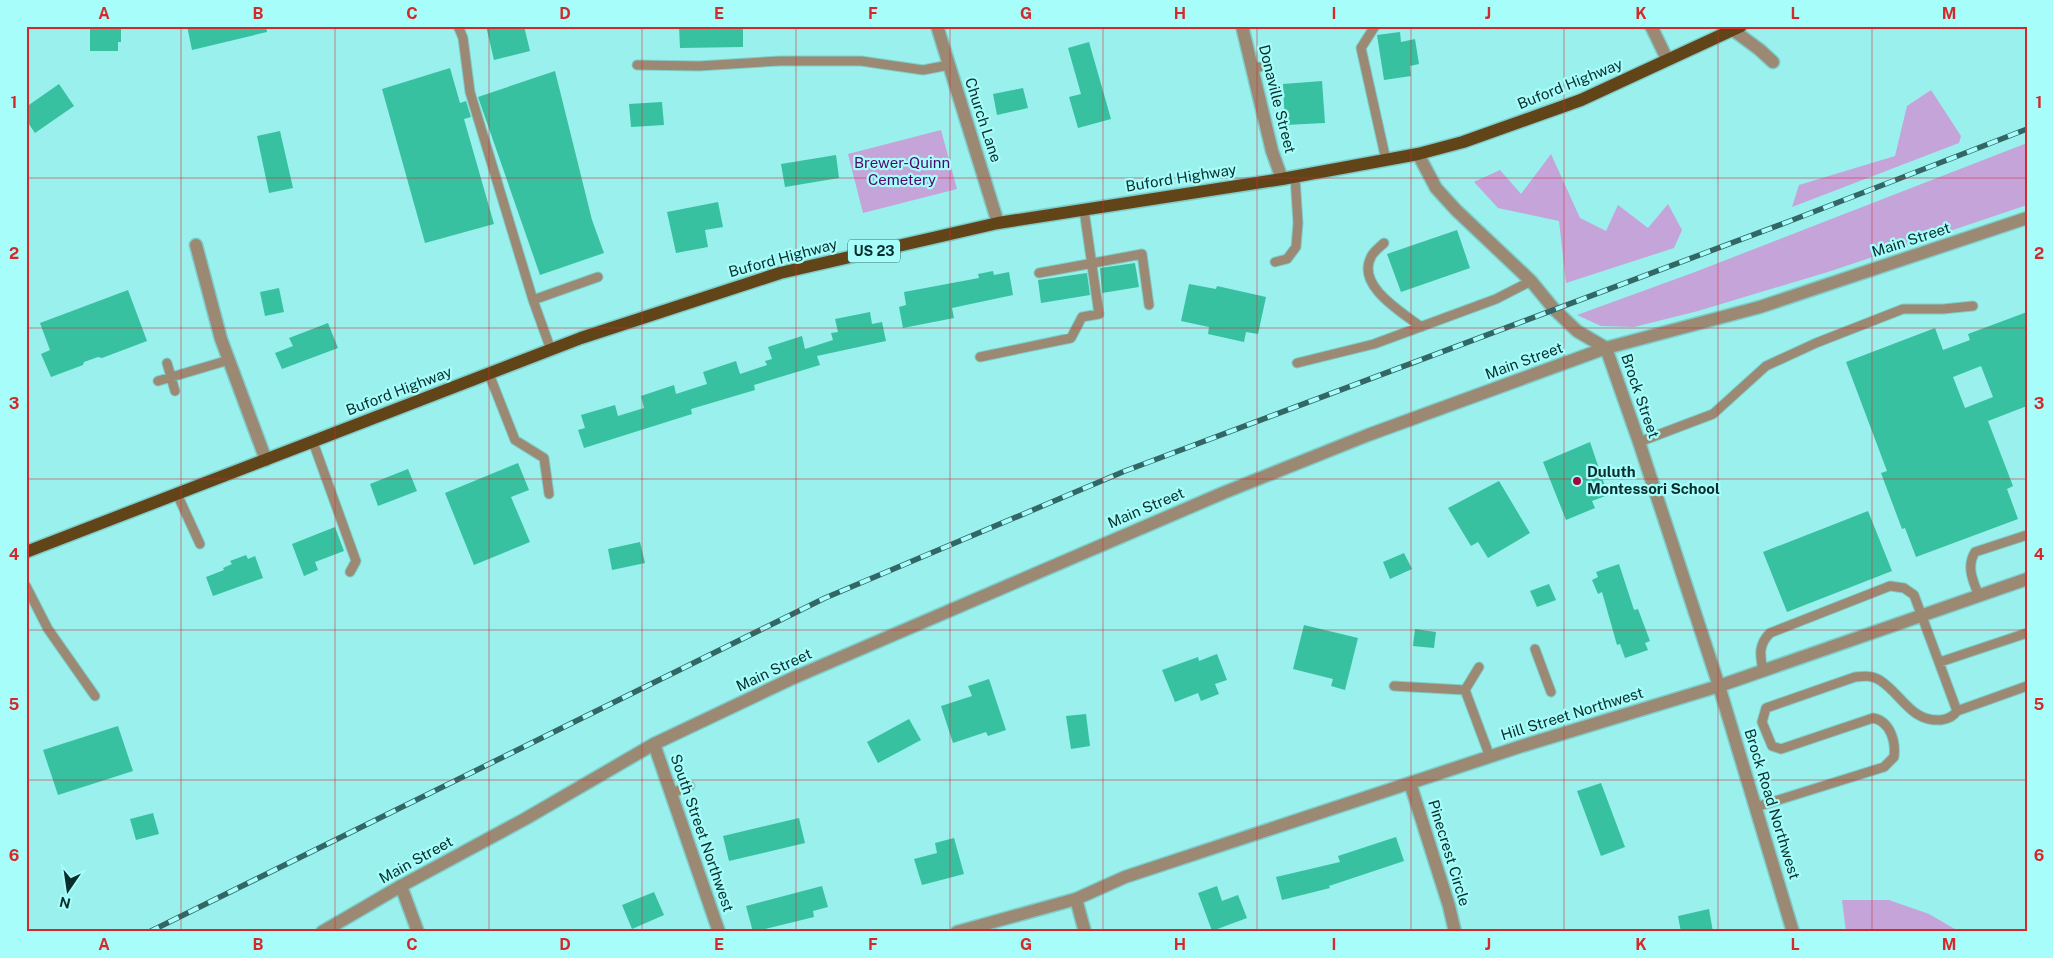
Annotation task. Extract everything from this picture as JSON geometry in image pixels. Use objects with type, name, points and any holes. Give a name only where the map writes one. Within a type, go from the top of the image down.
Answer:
[{"type":"main road","name":"Buford Highway","points":[[26,552],[551,350],[780,273],[998,223],[1295,177],[1418,154],[1463,142],[1581,100],[1737,28]]},
{"type":"street","name":"Church Lane","points":[[937,26],[998,223]]},
{"type":"street","name":"Donaville Street","points":[[1242,26],[1272,151],[1282,179]]},
{"type":"street","points":[[1651,26],[1667,59]]},
{"type":"street","points":[[1737,28],[1773,62]]},
{"type":"street","name":"Brock Street","points":[[1418,154],[1436,188],[1531,282],[1554,309],[1577,331],[1606,348],[1720,686]]},
{"type":"street","name":"Main Street","points":[[322,932],[401,886],[525,819],[654,744],[802,674],[1222,493],[1368,435],[1606,348],[1760,307],[2027,218]]},
{"type":"street","points":[[196,245],[228,360],[266,460]]},
{"type":"street","name":"Hill Street Northwest","points":[[1076,899],[1125,877],[1490,757],[1720,686],[2027,579]]},
{"type":"street","name":"Brock Road Northwest","points":[[1720,686],[1792,932]]},
{"type":"street","name":"South Street Northwest","points":[[654,744],[720,932]]},
{"type":"street","name":"Pinecrest Circle","points":[[1410,784],[1449,906],[1455,932]]},
{"type":"street","points":[[401,886],[418,932]]},
{"type":"street","points":[[957,932],[1076,899],[1085,932]]},
{"type":"lane","points":[[458,26],[463,38],[470,92],[533,300],[551,350]]},
{"type":"lane","points":[[1375,26],[1361,48],[1386,160]]},
{"type":"lane","points":[[637,65],[699,66],[780,61],[861,61],[923,70],[949,66]]},
{"type":"lane","points":[[1252,68],[1267,66]]},
{"type":"lane","points":[[1275,262],[1287,259],[1296,247],[1298,223],[1295,177]]},
{"type":"lane","points":[[980,357],[1071,338],[1082,317],[1099,314],[1084,210]]},
{"type":"lane","points":[[1384,243],[1370,257],[1368,274],[1374,288],[1395,308],[1421,326]]},
{"type":"lane","points":[[1039,273],[1142,254],[1149,305]]},
{"type":"lane","points":[[533,300],[598,277]]},
{"type":"lane","points":[[1297,363],[1374,344],[1496,299],[1531,282]]},
{"type":"lane","points":[[1639,442],[1713,414],[1766,366],[1816,343],[1903,309],[1943,309],[1972,306]]},
{"type":"lane","points":[[158,381],[228,360]]},
{"type":"lane","points":[[167,363],[175,391]]},
{"type":"lane","points":[[489,374],[515,440],[544,458],[549,494]]},
{"type":"lane","points":[[313,442],[356,561],[350,572]]},
{"type":"lane","points":[[178,494],[200,544]]},
{"type":"lane","points":[[1979,596],[1970,573],[1971,558],[1975,552],[2027,535]]},
{"type":"lane","points":[[26,586],[48,630],[95,696]]},
{"type":"lane","points":[[1762,671],[1760,650],[1763,640],[1770,633],[1890,586],[1904,588],[1914,595],[1923,615],[1957,711]]},
{"type":"lane","points":[[1940,662],[2027,634]]},
{"type":"lane","points":[[1535,649],[1551,692]]},
{"type":"lane","points":[[1465,690],[1479,667]]},
{"type":"lane","points":[[1756,807],[1884,767],[1894,758],[1895,748],[1887,724],[1882,720],[1873,718],[1782,749],[1772,746],[1762,722],[1766,708],[1855,677],[1869,676],[1880,680],[1919,717],[1944,720],[1950,718],[1957,711],[2027,686]]},
{"type":"lane","points":[[1394,686],[1465,690]]},
{"type":"lane","points":[[1465,690],[1490,757]]},
{"type":"lane","points":[[672,793],[690,786]]},
{"type":"green space","points":[[1931,90],[1961,136],[1959,143],[1792,207],[1799,185],[1895,156],[1907,106]]},
{"type":"green space","name":"Brewer-Quinn Cemetery","points":[[941,130],[957,189],[863,213],[848,154]]},
{"type":"green space","points":[[2027,143],[2027,205],[1831,271],[1698,311],[1634,327],[1601,326],[1577,315],[1695,272]]},
{"type":"green space","points":[[1551,154],[1580,218],[1606,231],[1618,205],[1648,228],[1668,204],[1682,230],[1674,248],[1566,283],[1559,221],[1498,208],[1474,182],[1500,170],[1521,194]]},
{"type":"green space","points":[[1842,900],[1889,900],[1929,914],[1960,932],[1846,932]]},
{"type":"building","points":[[90,26],[121,26],[121,42],[118,42],[118,51],[90,51]]},
{"type":"building","points":[[187,26],[266,26],[267,32],[192,50]]},
{"type":"building","points":[[486,26],[524,26],[530,51],[494,60]]},
{"type":"building","points":[[679,26],[743,26],[743,47],[680,48]]},
{"type":"building","points":[[1400,32],[1401,42],[1415,39],[1419,64],[1410,66],[1411,76],[1384,80],[1377,35]]},
{"type":"building","points":[[1089,42],[1111,119],[1078,128],[1069,97],[1081,94],[1068,48]]},
{"type":"building","points":[[450,68],[460,103],[466,101],[471,117],[464,119],[494,224],[425,243],[382,89]]},
{"type":"building","points":[[555,71],[592,220],[604,253],[540,275],[478,97]]},
{"type":"building","points":[[1322,81],[1325,123],[1285,125],[1283,84]]},
{"type":"building","points":[[59,84],[74,106],[35,133],[26,120],[26,107]]},
{"type":"building","points":[[1023,88],[1028,108],[997,115],[993,94]]},
{"type":"building","points":[[662,102],[664,125],[631,127],[629,104]]},
{"type":"building","points":[[280,131],[293,188],[269,193],[257,136]]},
{"type":"building","points":[[836,155],[839,178],[785,187],[781,164]]},
{"type":"building","points":[[718,202],[723,227],[705,230],[708,247],[676,253],[667,212]]},
{"type":"building","points":[[1457,230],[1470,268],[1401,292],[1387,254]]},
{"type":"building","points":[[1135,263],[1139,287],[1102,293],[1100,268]]},
{"type":"building","points":[[993,271],[994,275],[1009,272],[1013,295],[952,308],[954,318],[903,328],[899,307],[906,305],[904,292],[979,278],[978,274]]},
{"type":"building","points":[[1087,273],[1090,295],[1041,303],[1038,280]]},
{"type":"building","points":[[1189,284],[1216,289],[1217,286],[1266,297],[1258,334],[1246,332],[1244,342],[1208,334],[1209,327],[1181,321]]},
{"type":"building","points":[[279,288],[284,312],[265,316],[260,292]]},
{"type":"building","points":[[128,290],[147,341],[102,358],[98,357],[84,362],[83,365],[51,377],[41,354],[50,350],[40,323]]},
{"type":"building","points":[[870,312],[872,324],[882,322],[886,341],[817,356],[820,365],[754,385],[755,390],[691,409],[692,414],[584,448],[578,430],[585,428],[581,415],[615,405],[618,416],[644,408],[641,396],[674,385],[676,394],[707,384],[703,372],[736,361],[740,374],[767,365],[765,361],[772,359],[768,347],[802,336],[805,349],[833,340],[831,333],[838,332],[835,319]]},
{"type":"building","points":[[2027,312],[2027,406],[1988,421],[2013,486],[2007,489],[2018,519],[1916,557],[1905,528],[1902,529],[1881,473],[1887,471],[1846,362],[1935,328],[1943,350],[1970,340],[1968,334]],"holes":[[[1981,366],[1993,397],[1965,408],[1953,377]]]},
{"type":"building","points":[[328,323],[338,348],[282,369],[275,353],[293,346],[289,338]]},
{"type":"building","name":"Duluth Montessori School","points":[[1590,442],[1608,495],[1592,501],[1595,508],[1566,520],[1543,462]]},
{"type":"building","points":[[518,463],[529,490],[511,497],[530,542],[474,565],[445,493]]},
{"type":"building","points":[[408,469],[417,491],[378,506],[370,484]]},
{"type":"building","points":[[1499,481],[1530,533],[1488,558],[1478,542],[1471,546],[1448,508]]},
{"type":"building","points":[[1868,511],[1892,571],[1787,612],[1763,552]]},
{"type":"building","points":[[335,527],[344,551],[315,562],[318,570],[304,576],[292,544]]},
{"type":"building","points":[[640,542],[645,563],[612,570],[608,549]]},
{"type":"building","points":[[1404,553],[1412,569],[1390,579],[1383,562]]},
{"type":"building","points":[[246,555],[248,559],[255,556],[263,578],[213,596],[206,577],[224,570],[223,568],[232,564],[230,561]]},
{"type":"building","points":[[1619,564],[1634,610],[1638,609],[1650,641],[1645,643],[1648,650],[1625,658],[1620,644],[1617,645],[1602,592],[1598,594],[1592,580],[1598,577],[1596,572]]},
{"type":"building","points":[[1549,584],[1556,600],[1537,607],[1530,591]]},
{"type":"building","points":[[1304,625],[1358,638],[1345,690],[1331,686],[1333,679],[1293,669]]},
{"type":"building","points":[[1415,629],[1436,632],[1434,648],[1413,646]]},
{"type":"building","points":[[1217,654],[1227,680],[1215,684],[1219,694],[1201,701],[1198,693],[1175,702],[1162,670],[1198,657],[1199,661]]},
{"type":"building","points":[[989,679],[1006,730],[988,736],[986,732],[953,743],[941,706],[972,696],[968,686]]},
{"type":"building","points":[[1086,714],[1090,746],[1071,749],[1066,716]]},
{"type":"building","points":[[909,719],[921,740],[878,763],[867,742]]},
{"type":"building","points":[[118,726],[133,771],[58,795],[43,750]]},
{"type":"building","points":[[1601,783],[1625,847],[1601,856],[1577,791]]},
{"type":"building","points":[[153,813],[159,834],[136,840],[130,819]]},
{"type":"building","points":[[799,818],[805,843],[729,861],[723,836]]},
{"type":"building","points":[[1396,837],[1404,861],[1329,886],[1330,888],[1282,900],[1276,877],[1340,862],[1338,856]]},
{"type":"building","points":[[954,838],[964,874],[922,885],[914,859],[937,853],[935,843]]},
{"type":"building","points":[[822,886],[828,907],[813,911],[814,917],[753,932],[746,906]]},
{"type":"building","points":[[1217,886],[1222,901],[1238,895],[1247,918],[1212,931],[1198,893]]},
{"type":"building","points":[[654,892],[664,915],[632,929],[622,905]]},
{"type":"building","points":[[1709,909],[1713,932],[1681,932],[1678,916]]},
{"type":"railway","points":[[149,932],[825,598],[1125,471],[1790,221],[2027,129]]},
{"type":"place","name":"Duluth Montessori School","points":[[1577,481]]}]
